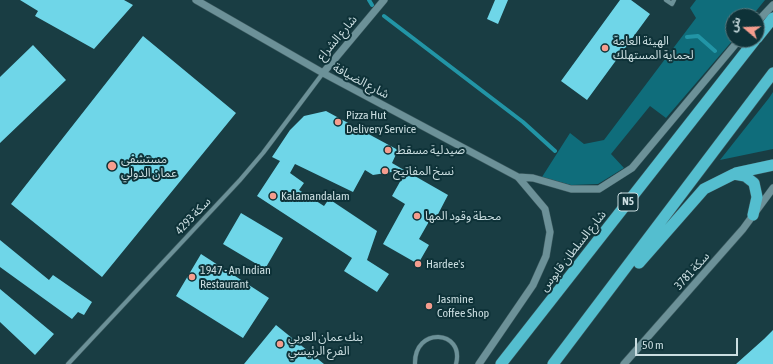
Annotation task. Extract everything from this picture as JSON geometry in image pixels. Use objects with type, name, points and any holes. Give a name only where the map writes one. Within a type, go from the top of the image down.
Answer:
[{"type":"highway","name":"شارع السلطان قابوس","points":[[765,28],[773,18]]},
{"type":"highway","name":"شارع السلطان قابوس","points":[[500,364],[749,48]]},
{"type":"highway","points":[[553,364],[773,73]]},
{"type":"highway","points":[[589,318],[704,189],[734,174],[773,165]]},
{"type":"highway","points":[[734,174],[745,176],[754,183],[757,197],[753,215]]},
{"type":"street","name":"شارع الضيافة","points":[[196,0],[323,73],[518,178]]},
{"type":"street","name":"شارع الشراع","points":[[323,73],[384,0]]},
{"type":"street","points":[[666,0],[672,4],[674,0]]},
{"type":"street","points":[[765,14],[773,5]]},
{"type":"street","points":[[518,178],[533,178],[570,189],[599,189],[632,168],[732,48]]},
{"type":"street","name":"سكة 4293","points":[[68,364],[263,154],[323,73]]},
{"type":"street","points":[[479,364],[533,285],[546,256],[550,232],[545,209],[518,178]]},
{"type":"street","name":"سكة 3781","points":[[624,364],[708,270],[773,188]]},
{"type":"street","points":[[415,364],[414,357],[420,346],[428,338],[436,336],[446,337],[455,347],[457,358],[456,364]]},
{"type":"shaded area","points":[[696,0],[765,0],[758,8],[725,8],[726,48],[666,118],[650,106],[611,154],[624,168],[598,184],[571,185],[542,177],[570,133],[584,144],[604,140],[696,18],[690,8]]},
{"type":"shaded area","points":[[773,92],[773,149],[720,160],[769,98]]},
{"type":"building","points":[[20,0],[124,0],[133,5],[94,49],[35,16],[38,11]]},
{"type":"building","points":[[495,0],[508,0],[498,24],[487,19]]},
{"type":"building","name":"الهيئة العامة لحماية المستهلك","points":[[620,0],[631,0],[650,14],[587,100],[561,81]]},
{"type":"building","points":[[143,36],[236,113],[102,277],[11,204]]},
{"type":"building","points":[[33,45],[66,80],[0,143],[0,77]]},
{"type":"building","points":[[326,111],[398,150],[392,163],[404,170],[373,175],[365,170],[353,192],[295,164],[290,173],[304,183],[299,190],[324,206],[329,199],[377,231],[367,260],[389,274],[377,292],[344,271],[352,258],[257,196],[280,161],[272,157],[290,130],[304,116]]},
{"type":"building","points":[[406,171],[448,195],[435,220],[431,218],[419,239],[429,245],[418,264],[383,244],[405,204],[392,196]]},
{"type":"building","points":[[241,213],[283,238],[265,269],[223,244]]},
{"type":"building","points":[[0,240],[49,280],[53,275],[92,302],[84,315],[78,312],[72,319],[0,267]]},
{"type":"building","points":[[201,254],[269,298],[243,338],[176,296]]},
{"type":"building","points":[[0,289],[54,334],[35,355],[0,322]]},
{"type":"building","name":"بنك عمان العربي الفرع الرئيسي","points":[[276,325],[324,364],[244,364]]},
{"type":"building","points":[[773,330],[773,364],[736,364],[764,339]]},
{"type":"waterway","points":[[369,0],[372,5]]},
{"type":"waterway","points":[[384,16],[523,122],[555,151]]},
{"type":"waterway","points":[[687,37],[698,36],[715,51]]},
{"type":"place","name":"الهيئة العامة لحماية المستهلك","points":[[605,48]]},
{"type":"place","name":"Pizza Hut Delivery Service","points":[[338,122]]},
{"type":"place","name":"صيدلية مسقط","points":[[388,150]]},
{"type":"place","name":"مستشفى عمان الدولي","points":[[112,166]]},
{"type":"place","name":"نسخ المفاتيح","points":[[385,171]]},
{"type":"place","name":"Kalamandalam","points":[[273,196]]},
{"type":"place","name":"محطة وقود المها","points":[[417,216]]},
{"type":"place","name":"Hardee's","points":[[418,264]]},
{"type":"place","name":"1947 - An Indian Restaurant","points":[[192,277]]},
{"type":"place","name":"Jasmine Coffee Shop","points":[[429,306]]},
{"type":"place","name":"بنك عمان العربي الفرع الرئيسي","points":[[280,344]]}]
